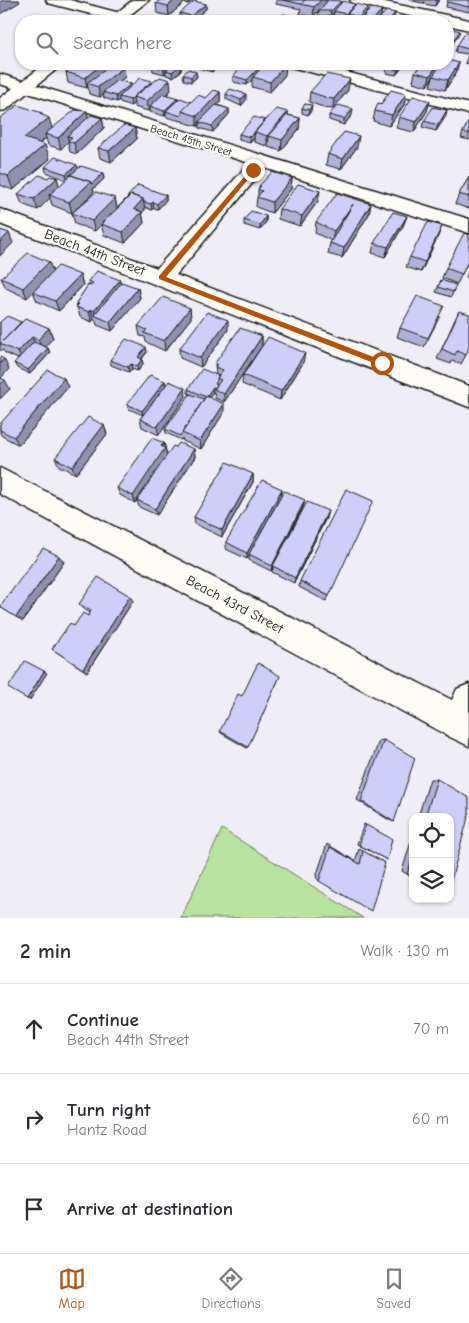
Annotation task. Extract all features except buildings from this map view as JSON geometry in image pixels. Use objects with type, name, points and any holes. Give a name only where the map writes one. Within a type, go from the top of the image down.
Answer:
[{"type":"street","points":[[53,0],[103,15]]},
{"type":"street","points":[[121,15],[142,0]]},
{"type":"street","points":[[357,0],[424,15]]},
{"type":"street","points":[[454,22],[469,25]]},
{"type":"street","points":[[0,106],[48,70]]},
{"type":"street","points":[[320,70],[469,109]]},
{"type":"street","name":"Beach 45th Street","points":[[0,79],[469,226]]},
{"type":"street","points":[[162,278],[261,162]]},
{"type":"street","name":"Beach 44th Street","points":[[0,216],[469,397]]},
{"type":"street","name":"Beach 43rd Street","points":[[0,480],[467,718]]},
{"type":"green space","points":[[222,829],[363,918],[181,918]]},
{"type":"route","points":[[253,170],[162,278],[382,363]]}]
